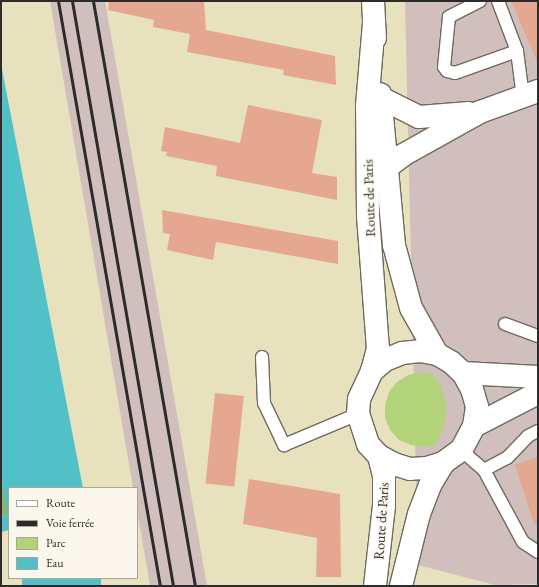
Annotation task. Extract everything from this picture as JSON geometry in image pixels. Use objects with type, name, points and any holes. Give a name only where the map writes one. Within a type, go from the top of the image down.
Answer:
[{"type":"main road","name":"Route de Paris","points":[[373,1],[386,168],[398,259],[411,308],[437,354]]},
{"type":"main road","name":"Route de Paris","points":[[372,371],[378,349],[368,215],[367,106],[374,23]]},
{"type":"main road","points":[[386,168],[410,151],[480,112],[531,94]]},
{"type":"main road","points":[[381,98],[419,117],[480,112]]},
{"type":"main road","name":"Route de Paris","points":[[420,350],[437,354],[452,362],[463,373],[472,389],[477,407],[474,426],[461,450],[443,463],[427,468],[410,469],[394,464],[379,456],[368,444],[358,414],[363,384],[372,371],[385,360],[402,353],[420,350]]},
{"type":"main road","points":[[463,373],[538,377]]},
{"type":"main road","points":[[474,426],[538,393]]},
{"type":"main road","name":"Route de Paris","points":[[375,586],[384,506],[384,476],[379,456]]},
{"type":"main road","name":"Route de Paris","points":[[401,586],[419,514],[430,485],[443,463]]},
{"type":"lane","points":[[480,1],[449,18],[444,67],[447,71],[455,73],[517,50]]},
{"type":"lane","points":[[498,1],[517,50],[531,94]]},
{"type":"lane","points":[[505,324],[538,336]]},
{"type":"lane","points":[[262,357],[264,403],[284,445],[358,414]]},
{"type":"lane","points":[[484,470],[507,458],[528,436],[538,431]]},
{"type":"lane","points":[[461,450],[484,470],[524,542],[538,552]]},
{"type":"shaded area","points":[[50,1],[105,1],[207,586],[150,586],[138,516],[138,487],[133,487]]},
{"type":"shaded area","points":[[405,1],[538,1],[538,584],[495,585],[418,565]]},
{"type":"green space","points":[[420,372],[433,374],[441,387],[447,409],[444,426],[436,445],[423,447],[411,445],[399,440],[390,430],[385,418],[385,405],[389,392],[397,382],[408,375]]},
{"type":"green space","points":[[1,477],[8,515],[1,516]]},
{"type":"water","points":[[1,64],[83,487],[8,487],[8,515],[1,479]]},
{"type":"water","points":[[8,515],[8,530],[1,532],[1,516]]},
{"type":"water","points":[[22,579],[101,579],[101,586],[22,586]]},
{"type":"building","points":[[109,1],[204,1],[206,30],[335,56],[336,85],[283,75],[284,70],[187,52],[190,34],[153,27],[154,20],[108,10]]},
{"type":"building","points":[[511,1],[538,1],[538,64]]},
{"type":"building","points":[[248,105],[322,120],[312,173],[337,177],[337,200],[216,176],[217,166],[166,156],[167,152],[161,151],[165,127],[240,143]]},
{"type":"building","points":[[162,210],[338,241],[338,264],[216,242],[213,260],[167,250],[170,234],[163,233]]},
{"type":"building","points":[[215,393],[244,396],[234,487],[205,484]]},
{"type":"building","points":[[538,457],[538,524],[534,524],[515,465]]},
{"type":"building","points":[[249,479],[340,494],[341,577],[316,577],[317,538],[243,524]]},
{"type":"railway","points":[[58,1],[160,586]]},
{"type":"railway","points":[[72,1],[173,586]]},
{"type":"railway","points":[[93,1],[195,586]]}]
